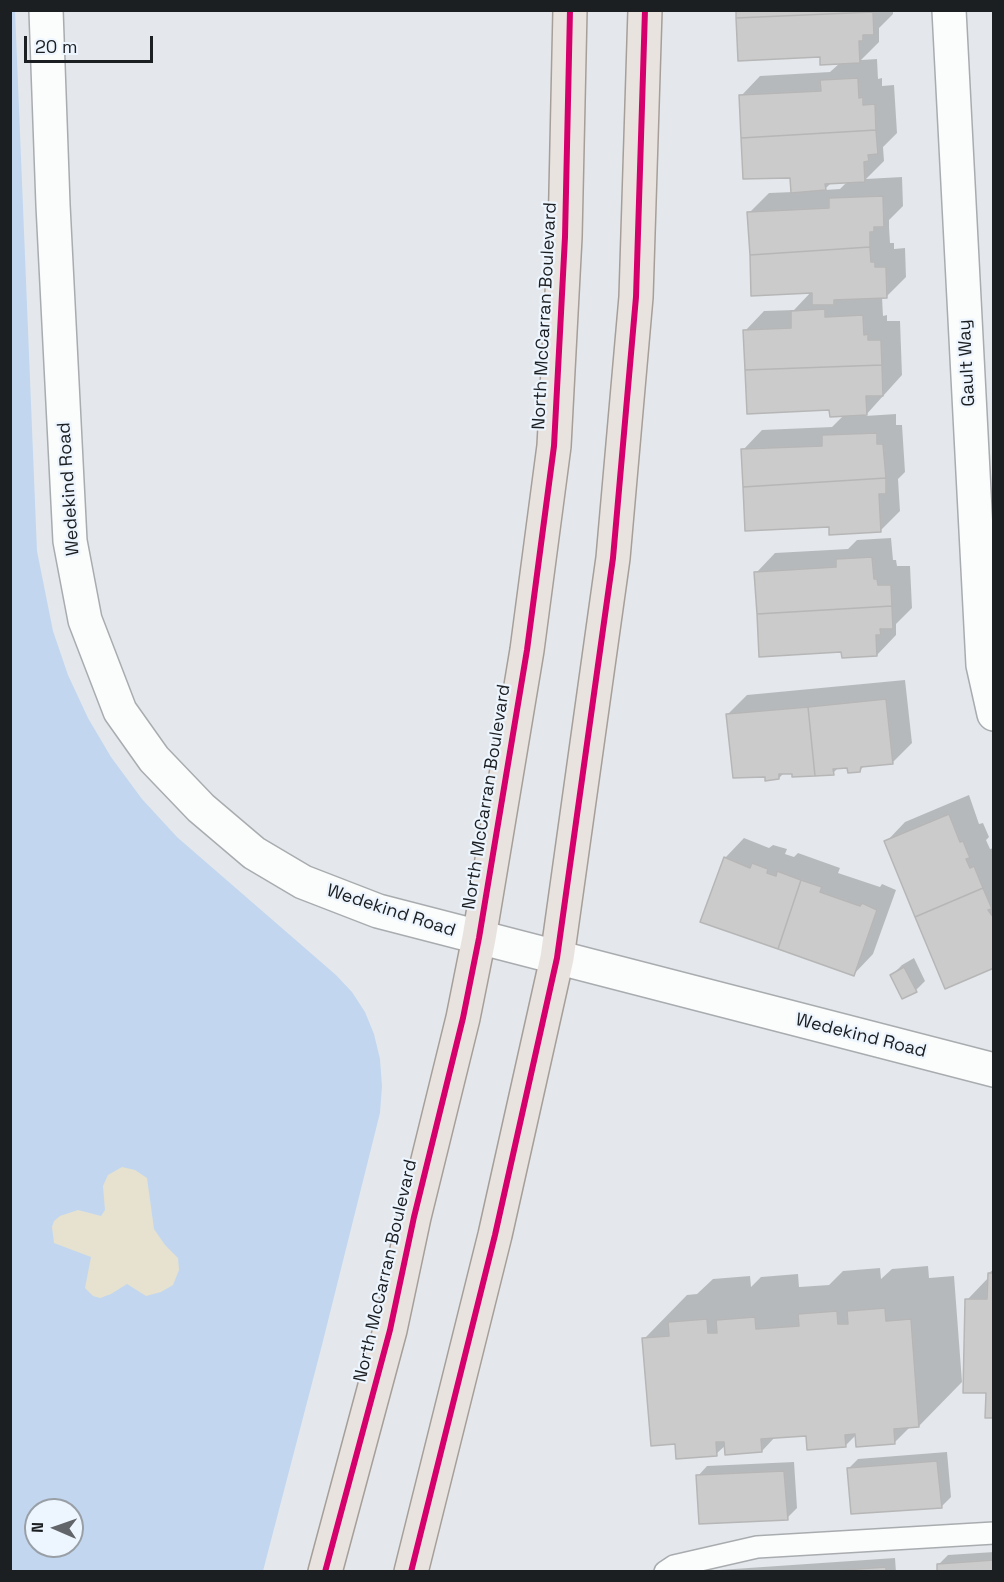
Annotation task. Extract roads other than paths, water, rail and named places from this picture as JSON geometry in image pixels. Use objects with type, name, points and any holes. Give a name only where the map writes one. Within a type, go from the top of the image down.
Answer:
[{"type":"main road","name":"North McCarran Boulevard","points":[[325,1572],[390,1330],[414,1217],[463,1018],[479,938],[527,650],[554,446],[565,237],[570,10]]},
{"type":"main road","points":[[411,1572],[495,1235],[557,958],[613,558],[636,297],[645,10]]},
{"type":"street","name":"Wedekind Road","points":[[46,10],[54,228],[70,541],[86,620],[120,711],[154,759],[201,808],[254,853],[303,882],[378,911],[993,1070]]},
{"type":"street","name":"Gault Way","points":[[949,10],[983,665],[993,714]]},
{"type":"lane","points":[[665,1572],[674,1566],[758,1547],[993,1533]]}]
